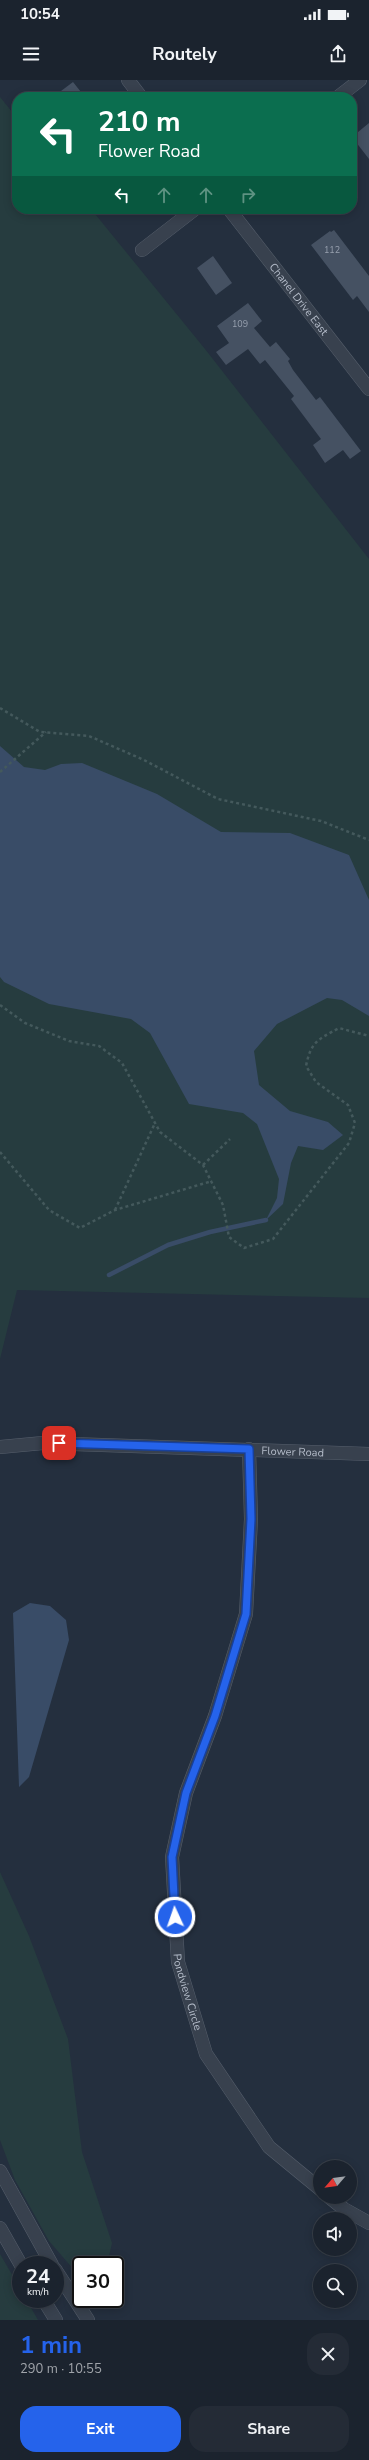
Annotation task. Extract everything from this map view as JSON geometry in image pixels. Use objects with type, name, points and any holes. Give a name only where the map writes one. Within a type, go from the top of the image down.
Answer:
[{"type":"street","points":[[128,80],[137,92]]},
{"type":"street","points":[[344,92],[360,80]]},
{"type":"street","points":[[142,250],[189,214]]},
{"type":"street","name":"Chanel Drive East","points":[[233,214],[369,389]]},
{"type":"street","name":"Flower Road","points":[[0,1447],[43,1443],[369,1454]]},
{"type":"street","name":"Pondview Circle","points":[[249,1449],[251,1519],[246,1614],[215,1716],[186,1793],[172,1857],[178,1962],[206,2054],[269,2147],[313,2183]]},
{"type":"street","points":[[0,2172],[47,2256]]},
{"type":"street","points":[[338,2204],[369,2223]]},
{"type":"street","points":[[0,2228],[16,2256]]},
{"type":"street","points":[[64,2283],[88,2320]]},
{"type":"street","points":[[49,2308],[56,2320]]},
{"type":"path","points":[[0,708],[40,732],[90,736],[144,760],[218,799],[321,821],[369,840]]},
{"type":"path","points":[[0,772],[46,732]]},
{"type":"path","points":[[0,1005],[25,1023],[70,1041],[99,1046],[122,1063],[160,1132],[203,1165],[223,1205],[229,1237],[244,1248],[273,1239],[349,1143],[355,1123],[348,1105],[316,1082],[306,1066],[310,1048],[324,1036],[339,1028],[369,1036]]},
{"type":"path","points":[[115,1210],[155,1122]]},
{"type":"path","points":[[203,1165],[230,1139]]},
{"type":"path","points":[[0,1152],[49,1210],[80,1228],[115,1210],[212,1181]]},
{"type":"green space","points":[[0,97],[12,112],[12,214],[95,214],[205,349],[369,559],[369,1298],[17,1290],[0,1359]]},
{"type":"green space","points":[[0,1872],[29,1936],[68,2039],[82,2152],[112,2243],[109,2256],[72,2256],[72,2268],[64,2258],[64,2256],[62,2256],[49,2241],[15,2180],[0,2140]]},
{"type":"green space","points":[[0,2254],[12,2275],[12,2308],[31,2308],[38,2320],[0,2320]]},
{"type":"water","points":[[0,746],[24,767],[45,770],[61,764],[82,763],[157,794],[221,832],[290,833],[349,855],[369,900],[369,1016],[342,1000],[327,998],[277,1024],[254,1051],[259,1085],[290,1111],[328,1122],[343,1135],[323,1150],[298,1146],[291,1163],[283,1204],[266,1220],[277,1198],[279,1179],[257,1124],[243,1113],[189,1104],[150,1033],[131,1019],[49,1004],[4,982],[0,977]]},
{"type":"water","points":[[30,1603],[50,1606],[66,1620],[69,1640],[29,1777],[19,1787],[13,1613]]},
{"type":"building","points":[[73,82],[81,92],[60,92]]},
{"type":"building","points":[[369,123],[369,159],[357,143],[357,133]]},
{"type":"building","points":[[334,230],[369,276],[369,312],[357,296],[353,300],[311,245],[330,231],[331,232]]},
{"type":"building","points":[[213,256],[232,283],[216,295],[197,268]]},
{"type":"building","points":[[248,303],[262,321],[254,328],[270,347],[276,342],[290,359],[288,361],[293,370],[316,400],[320,397],[361,451],[350,459],[343,450],[325,463],[313,445],[321,439],[291,399],[294,396],[265,360],[260,364],[248,349],[226,365],[216,352],[229,343],[217,326]]},
{"type":"waterway","points":[[109,1275],[168,1245],[210,1232],[266,1220]]},
{"type":"route","points":[[59,1443],[249,1449],[251,1519],[246,1614],[215,1716],[186,1793],[172,1857],[175,1917]]}]
